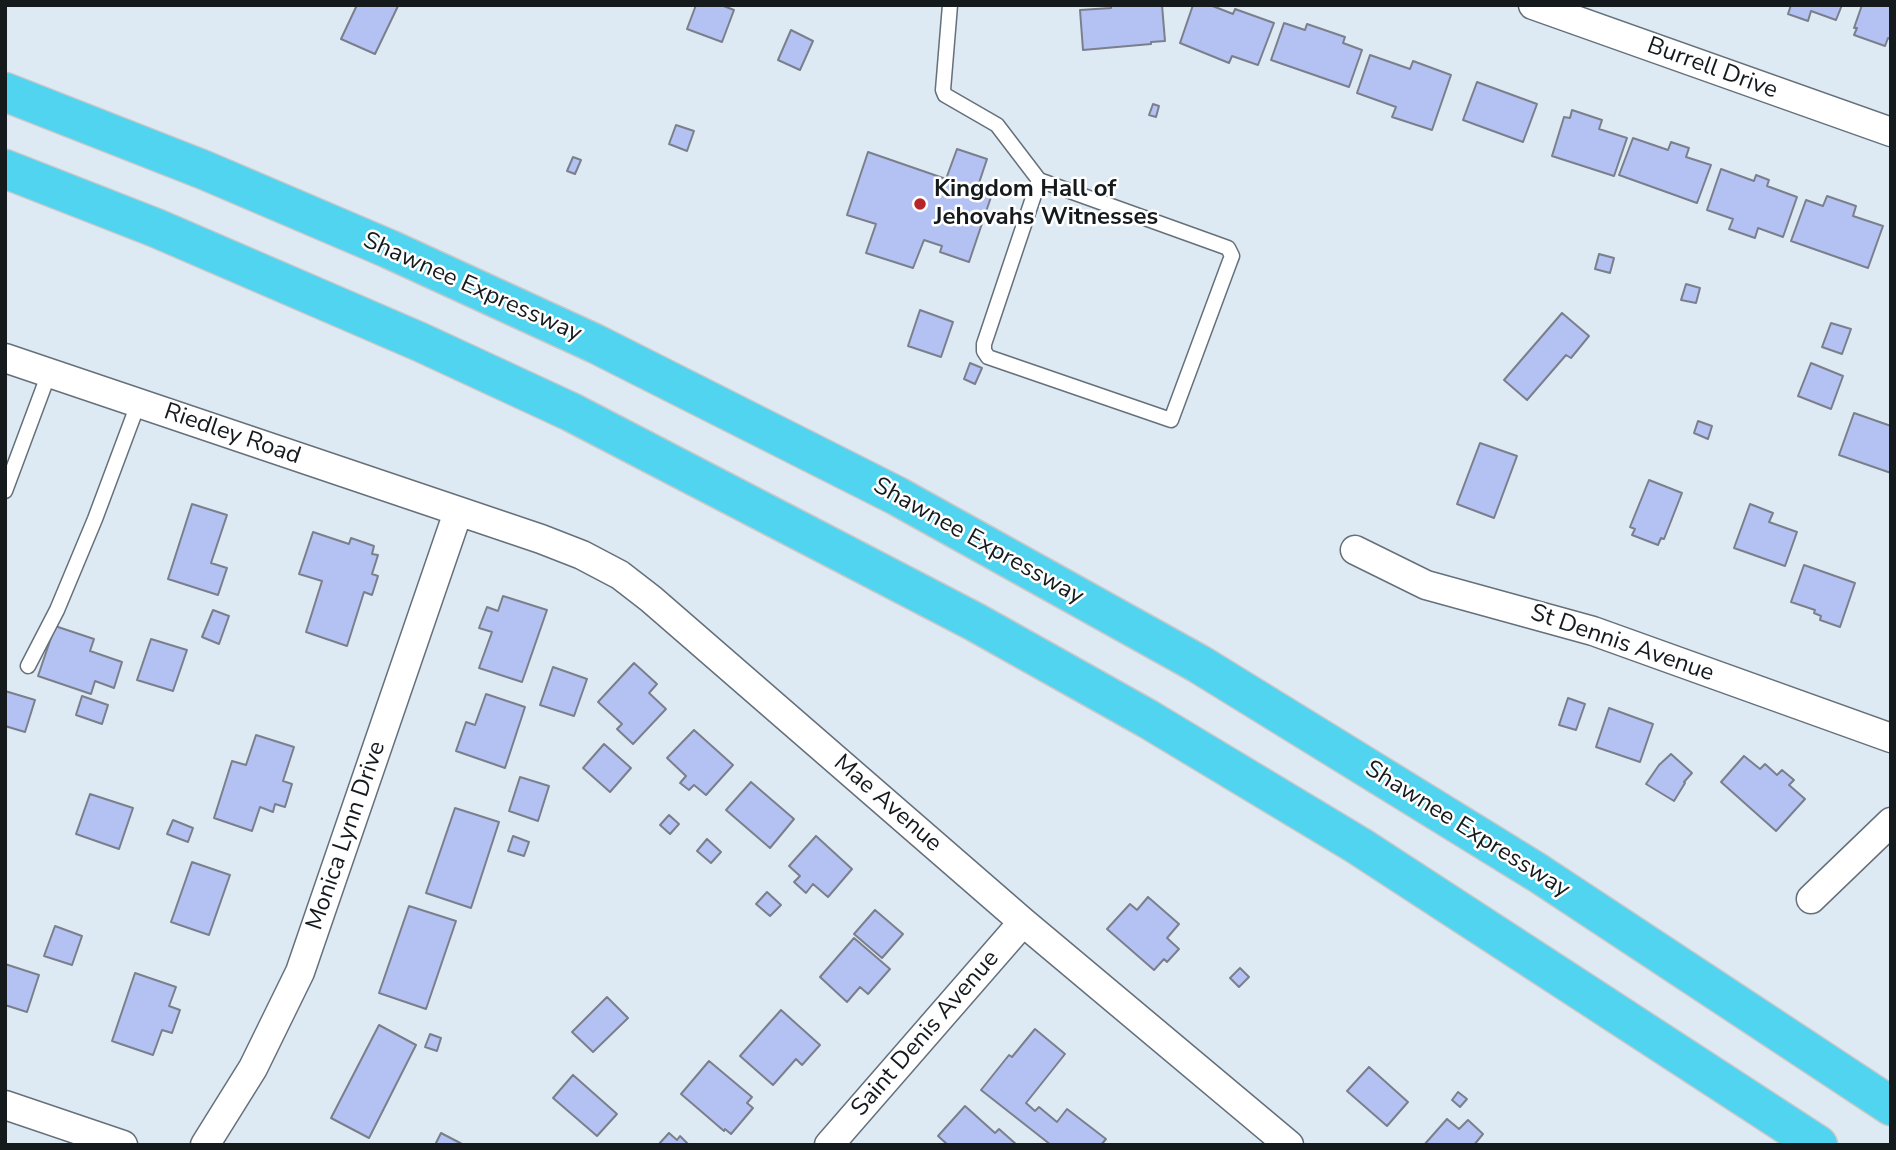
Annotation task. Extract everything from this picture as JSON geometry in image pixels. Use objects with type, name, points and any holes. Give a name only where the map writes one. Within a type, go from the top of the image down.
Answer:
[{"type":"highway","name":"Shawnee Expressway","points":[[5,92],[204,170],[389,249],[596,344],[897,496],[1222,678],[1538,873],[1891,1105]]},
{"type":"highway","points":[[5,169],[156,228],[420,342],[558,406],[975,622],[1148,719],[1359,846],[1818,1145]]},
{"type":"street","name":"Burrell Drive","points":[[1533,5],[1891,132]]},
{"type":"street","name":"Riedley Road","points":[[5,358],[458,512]]},
{"type":"street","name":"Mae Avenue","points":[[458,512],[572,551],[620,575],[1023,922],[1289,1145]]},
{"type":"street","name":"Monica Lynn Drive","points":[[205,1145],[253,1068],[300,972],[458,512]]},
{"type":"street","name":"St Dennis Avenue","points":[[1354,550],[1426,585],[1593,631],[1891,738]]},
{"type":"street","points":[[1811,900],[1891,822]]},
{"type":"street","name":"Saint Denis Avenue","points":[[829,1145],[1023,922]]},
{"type":"street","points":[[5,1105],[123,1145]]},
{"type":"lane","points":[[950,5],[943,90],[946,95],[997,125],[1039,180],[1228,248],[1232,256],[1171,420],[988,357],[984,351],[984,344],[1039,180]]},
{"type":"lane","points":[[5,491],[49,373]]},
{"type":"lane","points":[[28,666],[57,610],[138,404]]},
{"type":"building","points":[[357,5],[398,6],[375,54],[341,39]]},
{"type":"building","points":[[696,5],[721,5],[734,10],[722,42],[687,29]]},
{"type":"building","points":[[1111,5],[1162,5],[1165,41],[1083,50],[1080,10],[1111,8]]},
{"type":"building","points":[[1193,5],[1210,5],[1233,14],[1235,9],[1274,23],[1258,65],[1232,56],[1229,63],[1180,43]]},
{"type":"building","points":[[1791,5],[1842,5],[1836,20],[1811,11],[1808,21],[1788,14]]},
{"type":"building","points":[[1862,5],[1891,5],[1891,39],[1888,38],[1885,46],[1854,35]]},
{"type":"building","points":[[1284,23],[1305,30],[1307,24],[1345,37],[1343,43],[1362,50],[1349,87],[1271,60]]},
{"type":"building","points":[[791,30],[813,41],[800,70],[778,60]]},
{"type":"building","points":[[1370,55],[1410,69],[1413,61],[1451,75],[1432,130],[1392,117],[1396,107],[1357,93]]},
{"type":"building","points":[[1477,82],[1537,104],[1523,142],[1463,120]]},
{"type":"building","points":[[1153,104],[1159,106],[1156,117],[1149,115]]},
{"type":"building","points":[[1572,110],[1602,120],[1599,129],[1627,138],[1614,176],[1552,156],[1564,117],[1570,118]]},
{"type":"building","points":[[676,125],[694,131],[687,151],[669,144]]},
{"type":"building","points":[[1633,138],[1668,150],[1671,142],[1689,148],[1686,157],[1711,165],[1697,203],[1619,175]]},
{"type":"building","name":"Kingdom Hall of Jehovahs Witnesses","points":[[957,149],[987,159],[977,189],[992,194],[969,262],[940,252],[942,246],[924,240],[913,268],[866,253],[876,224],[847,215],[868,152],[946,179]]},
{"type":"building","points":[[573,157],[581,160],[575,174],[567,171]]},
{"type":"building","points":[[1721,169],[1754,181],[1756,175],[1769,180],[1767,186],[1797,197],[1783,237],[1758,228],[1755,238],[1729,229],[1733,219],[1707,210]]},
{"type":"building","points":[[1827,196],[1856,206],[1853,216],[1883,226],[1868,268],[1791,241],[1806,200],[1823,206]]},
{"type":"building","points":[[1599,254],[1614,258],[1610,273],[1595,269]]},
{"type":"building","points":[[1686,284],[1700,288],[1696,303],[1681,300]]},
{"type":"building","points":[[920,310],[953,322],[941,357],[908,346]]},
{"type":"building","points":[[1562,313],[1589,336],[1571,358],[1566,355],[1527,400],[1504,380]]},
{"type":"building","points":[[1831,323],[1851,329],[1842,354],[1822,347]]},
{"type":"building","points":[[970,363],[982,368],[975,384],[964,379]]},
{"type":"building","points":[[1811,363],[1843,376],[1831,409],[1798,396]]},
{"type":"building","points":[[1854,413],[1891,426],[1891,473],[1839,455]]},
{"type":"building","points":[[1698,421],[1712,426],[1708,439],[1694,433]]},
{"type":"building","points":[[1480,443],[1517,456],[1494,518],[1457,504]]},
{"type":"building","points":[[1649,480],[1682,493],[1664,539],[1661,538],[1658,545],[1632,535],[1635,529],[1630,527]]},
{"type":"building","points":[[192,504],[227,515],[211,563],[227,568],[218,595],[168,579]]},
{"type":"building","points":[[1750,504],[1773,513],[1769,522],[1797,532],[1785,566],[1734,548]]},
{"type":"building","points":[[313,532],[349,544],[351,538],[374,546],[372,554],[378,555],[372,574],[378,576],[372,595],[364,592],[347,646],[306,632],[322,581],[299,574]]},
{"type":"building","points":[[1804,565],[1855,583],[1840,627],[1820,620],[1821,616],[1814,613],[1815,610],[1791,602]]},
{"type":"building","points":[[503,596],[547,610],[522,682],[479,668],[492,632],[479,628],[487,607],[498,611]]},
{"type":"building","points":[[213,610],[229,616],[219,644],[202,637]]},
{"type":"building","points":[[55,626],[94,639],[90,651],[122,662],[114,688],[95,681],[91,694],[38,676]]},
{"type":"building","points":[[151,639],[187,650],[173,691],[137,680]]},
{"type":"building","points":[[634,663],[657,684],[649,693],[666,709],[633,744],[617,729],[622,724],[598,702]]},
{"type":"building","points":[[553,667],[587,679],[574,716],[540,705]]},
{"type":"building","points":[[5,691],[35,700],[25,732],[5,726]]},
{"type":"building","points":[[486,694],[525,707],[505,768],[456,751],[466,722],[475,725]]},
{"type":"building","points":[[82,696],[108,705],[102,724],[76,715]]},
{"type":"building","points":[[1568,698],[1585,704],[1576,730],[1559,725]]},
{"type":"building","points":[[1609,708],[1653,724],[1640,762],[1596,747]]},
{"type":"building","points":[[694,730],[733,765],[706,795],[694,785],[689,790],[680,783],[686,776],[667,758]]},
{"type":"building","points":[[256,735],[294,747],[283,781],[292,784],[285,807],[275,804],[273,812],[260,807],[252,831],[214,818],[232,761],[246,765]]},
{"type":"building","points":[[604,744],[631,768],[610,792],[583,768]]},
{"type":"building","points":[[1671,754],[1692,773],[1674,801],[1646,784],[1659,765]]},
{"type":"building","points":[[1744,756],[1760,769],[1765,764],[1777,775],[1782,770],[1794,780],[1789,785],[1805,799],[1776,831],[1721,782]]},
{"type":"building","points":[[520,777],[549,786],[538,821],[509,811]]},
{"type":"building","points":[[751,782],[794,819],[770,848],[726,810]]},
{"type":"building","points":[[90,794],[133,808],[119,849],[76,834]]},
{"type":"building","points":[[455,808],[499,822],[471,908],[426,893]]},
{"type":"building","points":[[669,815],[679,824],[670,834],[660,825]]},
{"type":"building","points":[[173,820],[193,828],[188,842],[167,834]]},
{"type":"building","points":[[513,836],[529,842],[524,856],[508,851]]},
{"type":"building","points":[[816,836],[852,869],[828,897],[813,884],[806,893],[794,882],[800,876],[789,866]]},
{"type":"building","points":[[707,839],[721,852],[711,863],[697,851]]},
{"type":"building","points":[[192,862],[230,875],[209,935],[171,922]]},
{"type":"building","points":[[767,892],[781,905],[770,916],[756,904]]},
{"type":"building","points":[[1148,897],[1179,924],[1167,938],[1179,949],[1167,962],[1164,959],[1154,970],[1107,929],[1130,904],[1137,910]]},
{"type":"building","points":[[409,906],[456,921],[426,1009],[379,993]]},
{"type":"building","points":[[875,910],[903,934],[882,958],[854,934]]},
{"type":"building","points":[[55,926],[82,936],[72,965],[44,956]]},
{"type":"building","points":[[854,938],[890,969],[868,994],[860,987],[847,1002],[820,977]]},
{"type":"building","points":[[5,964],[39,975],[27,1012],[5,1005]]},
{"type":"building","points":[[1240,968],[1249,977],[1239,987],[1230,978]]},
{"type":"building","points":[[135,973],[176,987],[169,1006],[180,1010],[172,1033],[162,1030],[153,1055],[112,1041]]},
{"type":"building","points":[[607,997],[628,1018],[593,1052],[572,1032]]},
{"type":"building","points":[[781,1010],[820,1045],[802,1065],[796,1059],[773,1085],[740,1056]]},
{"type":"building","points":[[379,1025],[416,1045],[369,1138],[331,1118]]},
{"type":"building","points":[[1035,1029],[1065,1054],[1026,1103],[1035,1111],[1039,1107],[1057,1122],[1067,1109],[1106,1139],[1101,1145],[1051,1145],[981,1090],[1009,1055],[1012,1057]]},
{"type":"building","points":[[430,1034],[441,1038],[437,1051],[425,1047]]},
{"type":"building","points":[[709,1061],[752,1097],[747,1103],[753,1108],[731,1134],[681,1094]]},
{"type":"building","points":[[1369,1067],[1408,1102],[1387,1126],[1347,1091]]},
{"type":"building","points":[[573,1075],[617,1114],[597,1136],[553,1098]]},
{"type":"building","points":[[1458,1092],[1467,1099],[1460,1107],[1452,1100]]},
{"type":"building","points":[[965,1106],[995,1133],[999,1129],[1017,1145],[948,1145],[938,1136]]},
{"type":"building","points":[[1447,1119],[1459,1129],[1468,1120],[1483,1134],[1474,1145],[1424,1145]]},
{"type":"building","points":[[441,1133],[464,1145],[435,1145]]},
{"type":"building","points":[[669,1133],[677,1140],[680,1136],[689,1145],[658,1145]]},
{"type":"place","name":"Kingdom Hall of Jehovahs Witnesses","points":[[920,204]]}]
